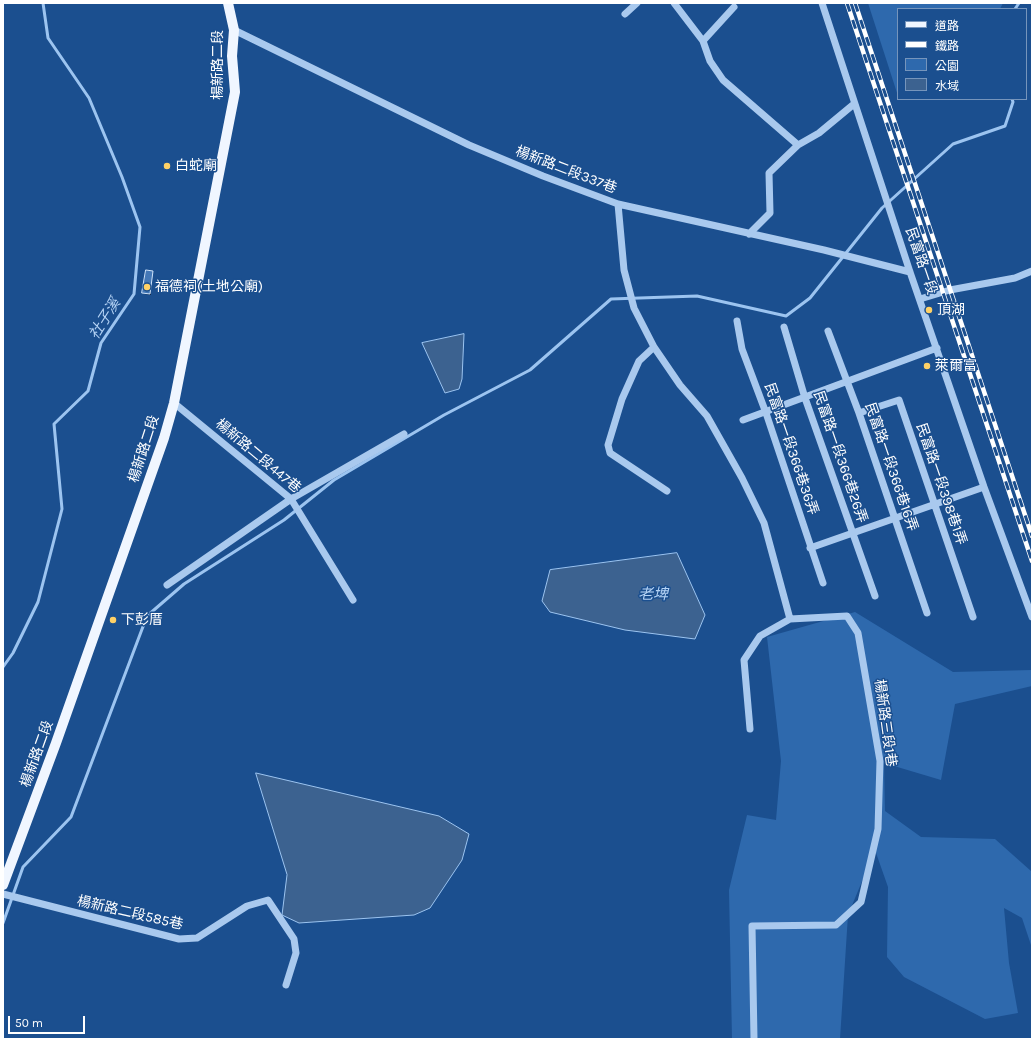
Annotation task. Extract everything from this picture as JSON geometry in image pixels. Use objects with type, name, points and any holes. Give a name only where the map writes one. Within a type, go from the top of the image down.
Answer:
[{"type":"main road","name":"楊新路二段","points":[[3,885],[160,451],[174,403],[235,92],[232,56],[234,30],[228,3]]},
{"type":"street","points":[[625,14],[637,3]]},
{"type":"street","points":[[674,3],[703,40],[710,61],[723,80],[798,145]]},
{"type":"street","name":"民富路一段","points":[[822,3],[910,272],[984,487],[1032,617]]},
{"type":"street","points":[[703,40],[734,7]]},
{"type":"street","name":"楊新路二段337巷","points":[[234,30],[469,144],[543,176],[618,204],[839,254],[910,272]]},
{"type":"street","points":[[749,234],[770,213],[769,173],[798,145],[819,133],[854,104]]},
{"type":"street","points":[[618,204],[624,270],[634,308],[654,347],[680,385],[707,416],[742,478],[764,523],[790,619],[760,636],[744,660],[750,729]]},
{"type":"street","points":[[920,299],[950,290],[1015,278],[1032,271]]},
{"type":"street","name":"民富路一段366巷36弄","points":[[737,321],[742,349],[766,413],[823,583]]},
{"type":"street","name":"民富路一段366巷26弄","points":[[784,327],[805,398],[875,596]]},
{"type":"street","name":"民富路一段366巷16弄","points":[[828,331],[859,413],[927,613]]},
{"type":"street","points":[[654,347],[639,361],[622,399],[608,445],[610,453],[667,491]]},
{"type":"street","points":[[744,420],[937,348]]},
{"type":"street","name":"民富路一段398巷1弄","points":[[859,413],[899,400],[973,617]]},
{"type":"street","name":"楊新路二段447巷","points":[[174,403],[290,499],[353,600]]},
{"type":"street","points":[[168,585],[290,499],[404,434]]},
{"type":"street","points":[[810,548],[852,531],[984,487]]},
{"type":"street","name":"楊新路三段1巷","points":[[754,1039],[752,926],[836,925],[861,902],[878,829],[880,760],[858,633],[847,616],[790,619]]},
{"type":"street","name":"楊新路二段585巷","points":[[3,894],[179,939],[197,938],[247,906],[268,900],[294,939],[296,953],[286,985]]},
{"type":"green space","points":[[868,3],[1003,3],[1000,8],[897,8],[897,93]]},
{"type":"green space","points":[[855,612],[953,672],[1032,670],[1032,686],[955,704],[941,780],[884,763],[885,811],[921,837],[995,839],[1031,871],[1032,948],[1022,918],[1004,908],[1009,963],[1018,1013],[985,1019],[904,977],[887,957],[888,887],[875,850],[848,915],[840,1039],[732,1039],[729,890],[747,815],[776,820],[781,761],[767,637]]},
{"type":"water","points":[[464,334],[462,379],[459,389],[445,393],[422,343]]},
{"type":"water","name":"老埤","points":[[677,553],[705,615],[695,639],[625,630],[550,612],[542,601],[550,570]]},
{"type":"water","points":[[256,773],[439,816],[469,834],[462,860],[430,908],[414,915],[299,923],[282,915],[287,875]]},
{"type":"building","points":[[146,270],[153,271],[150,294],[142,293]]},
{"type":"waterway","name":"社子溪","points":[[3,667],[13,653],[38,602],[62,509],[54,424],[88,391],[101,343],[134,294],[140,227],[122,177],[89,98],[48,38],[43,3]]},
{"type":"waterway","points":[[1016,8],[1019,3]]},
{"type":"waterway","points":[[3,923],[23,867],[71,817],[147,616],[184,584],[284,520],[334,480],[444,415],[530,370],[611,299],[697,296],[786,316],[810,298],[882,208],[953,144],[1005,126],[1012,100]]},
{"type":"railway","points":[[847,3],[1032,561]]},
{"type":"railway","points":[[855,3],[1032,536]]},
{"type":"place","name":"白蛇廟","points":[[167,166]]},
{"type":"place","name":"福德祠(土地公廟)","points":[[147,287]]},
{"type":"place","name":"頂湖","points":[[929,310]]},
{"type":"place","name":"萊爾富","points":[[927,366]]},
{"type":"place","name":"下彭厝","points":[[113,620]]}]
